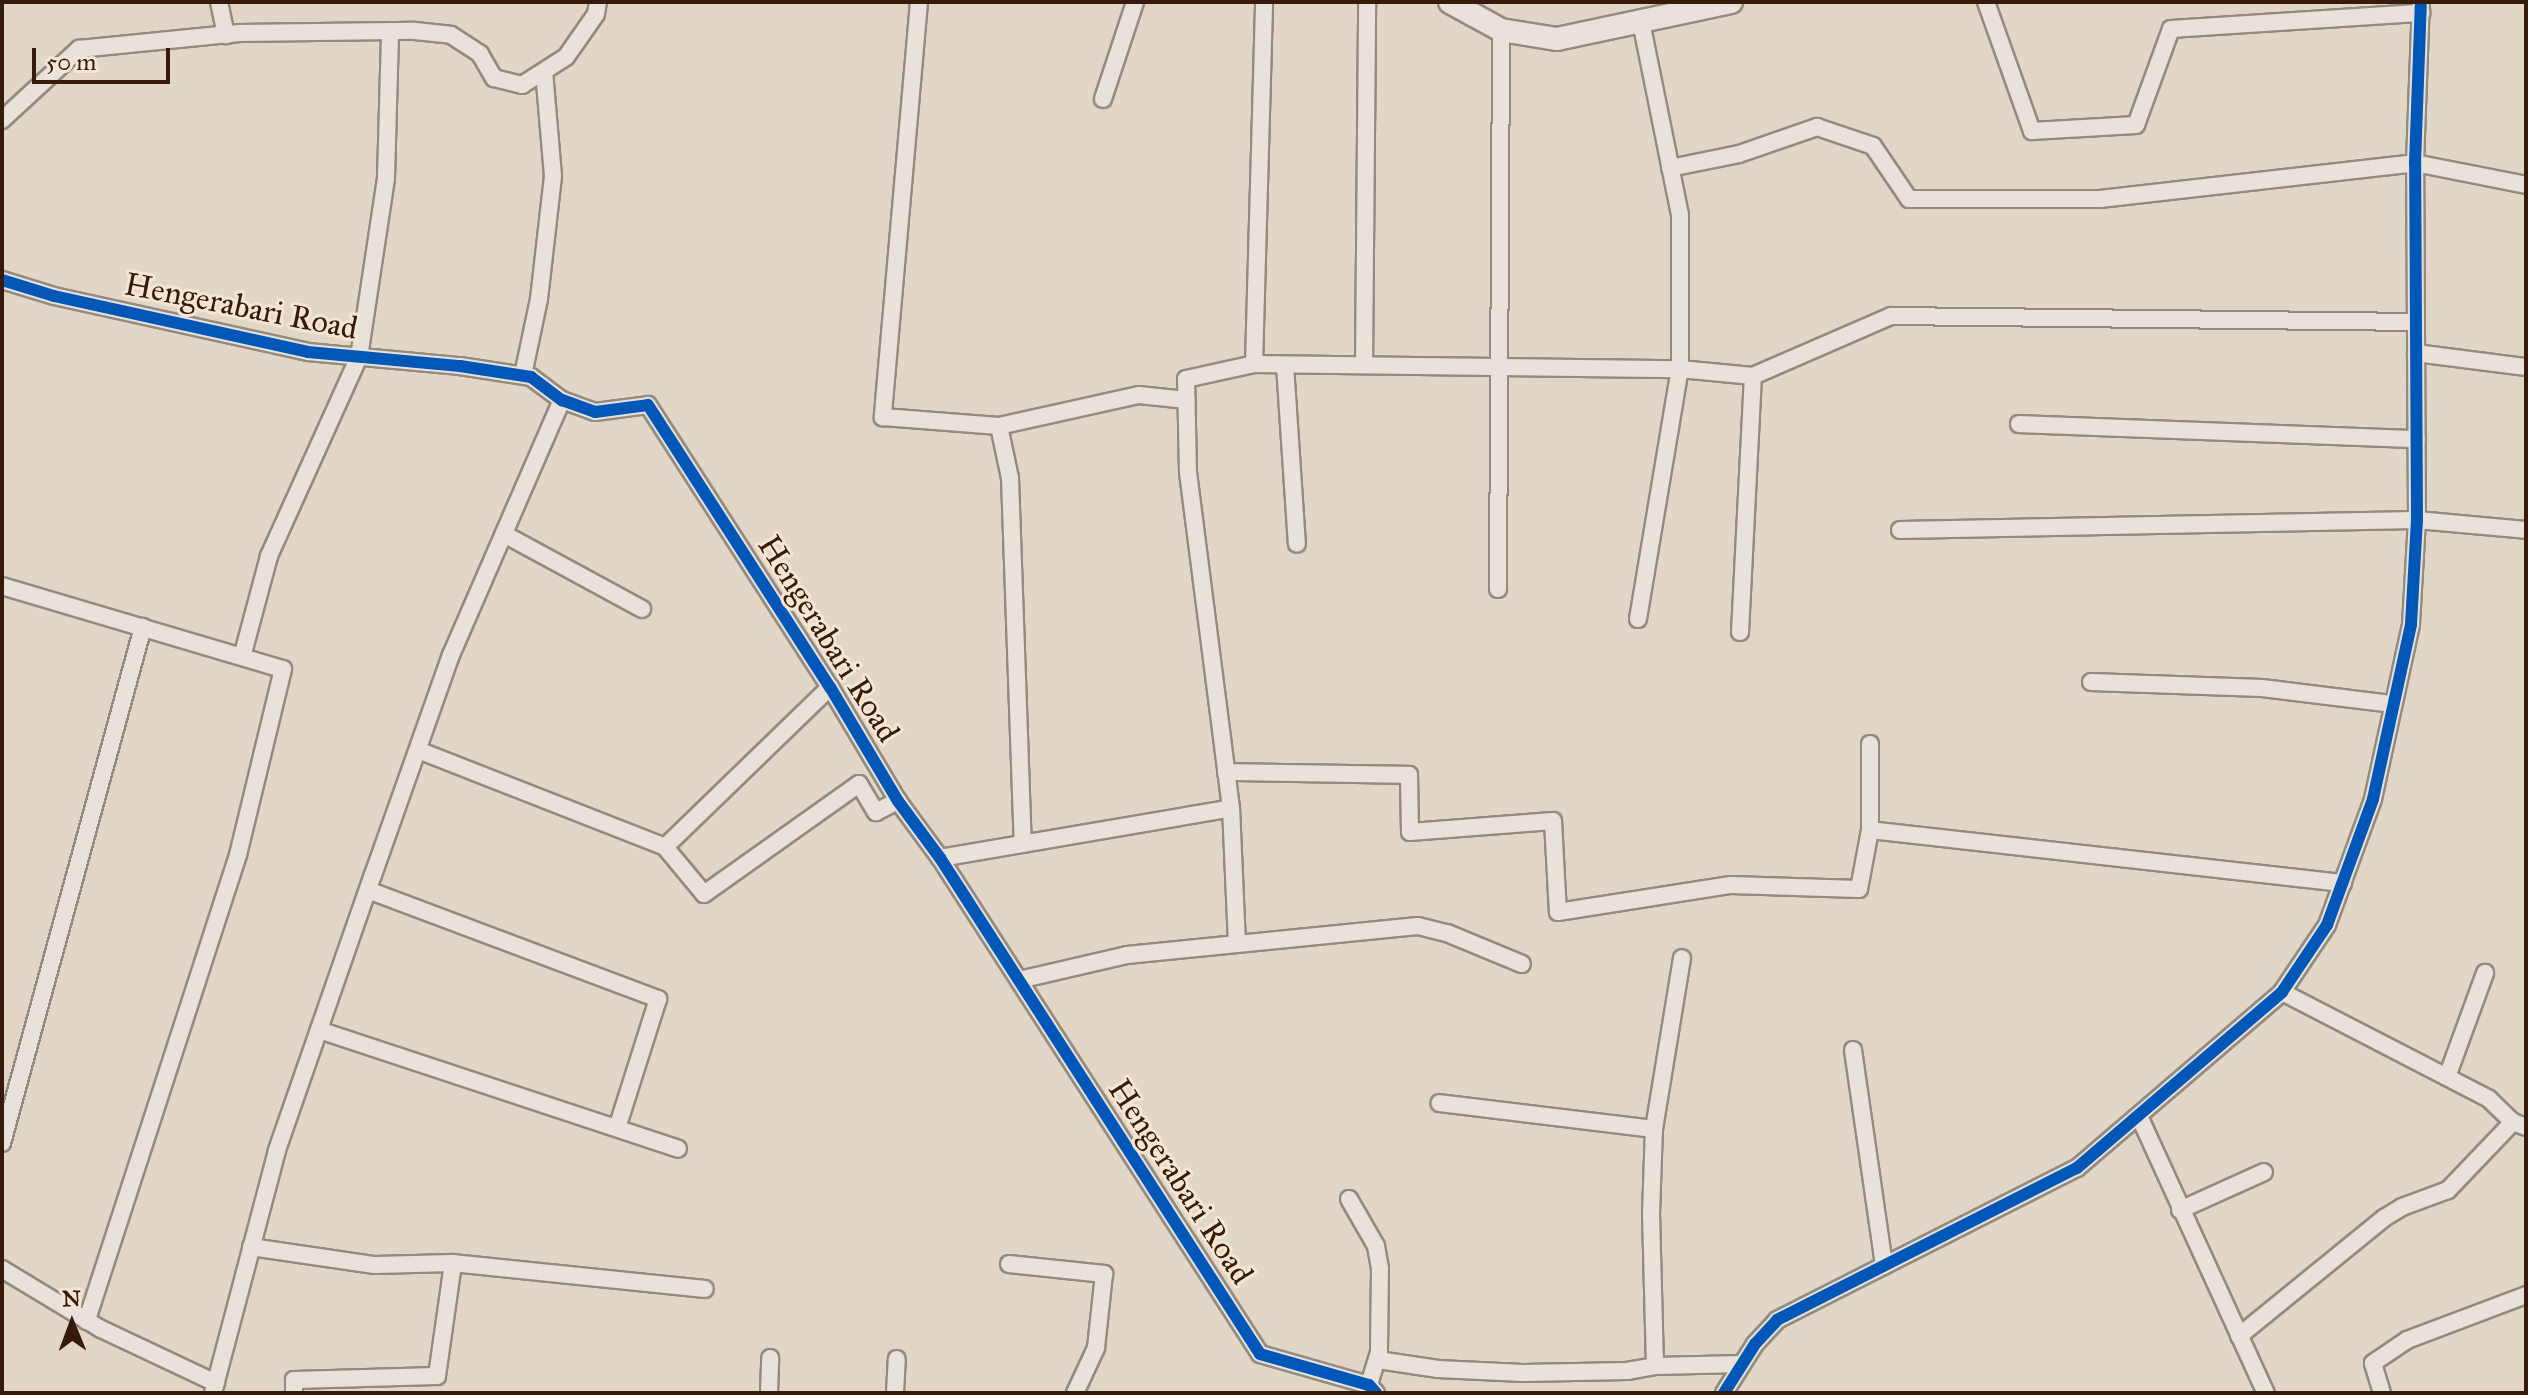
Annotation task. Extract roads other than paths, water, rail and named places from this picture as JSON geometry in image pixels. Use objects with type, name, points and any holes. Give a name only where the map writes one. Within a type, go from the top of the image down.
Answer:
[{"type":"main road","points":[[1450,2],[1501,30],[1557,39],[1731,2]]},
{"type":"street","points":[[219,2],[226,35]]},
{"type":"street","points":[[2,120],[79,49],[226,35],[390,31],[451,35],[480,54],[494,78],[522,85],[566,57],[596,14],[598,2]]},
{"type":"street","points":[[919,2],[883,417],[999,426],[1139,395],[1187,400]]},
{"type":"street","points":[[1103,99],[1135,2]]},
{"type":"street","points":[[1254,364],[1264,2]]},
{"type":"street","points":[[1364,365],[1367,2]]},
{"type":"street","points":[[1724,1393],[1742,1364],[1777,1320],[2077,1168],[2282,992],[2327,925],[2373,799],[2411,624],[2417,520],[2415,163],[2421,7],[2171,29],[2136,125],[2032,131],[1986,2]]},
{"type":"street","points":[[1638,619],[1680,369],[1680,215],[1641,21]]},
{"type":"street","points":[[1498,589],[1501,30]]},
{"type":"street","points":[[242,657],[269,556],[359,357],[386,178],[390,31]]},
{"type":"street","points":[[523,375],[539,299],[553,176],[544,71]]},
{"type":"street","points":[[1670,168],[1739,154],[1817,127],[1873,146],[1909,199],[2100,199],[2415,163],[2526,185]]},
{"type":"street","name":"Hengerabari Road","points":[[2,280],[54,296],[308,352],[523,375],[531,377],[562,400],[595,412],[648,405],[830,687],[898,801],[940,858],[1260,1354],[1372,1389]]},
{"type":"street","points":[[1237,944],[1231,808],[1188,472],[1186,379],[1254,364],[1680,369],[1753,376],[1891,316],[2416,322]]},
{"type":"street","points":[[2416,353],[2526,367]]},
{"type":"street","points":[[1285,365],[1297,544]]},
{"type":"street","points":[[1740,632],[1753,376]]},
{"type":"street","points":[[2,1269],[87,1321],[214,1388],[277,1150],[368,890],[451,655],[562,400]]},
{"type":"street","points":[[2019,424],[2417,439]]},
{"type":"street","points":[[999,426],[1010,478],[1023,844]]},
{"type":"street","points":[[1900,530],[2417,520],[2526,530]]},
{"type":"street","points":[[504,534],[642,609]]},
{"type":"street","points":[[2,586],[283,669],[238,855],[87,1321]]},
{"type":"street","points":[[2,1143],[143,627]]},
{"type":"street","points":[[2091,682],[2262,688],[2393,704]]},
{"type":"street","points":[[665,847],[830,687]]},
{"type":"street","points":[[1226,772],[1409,775],[1410,832],[1553,821],[1558,912],[1731,885],[1859,889],[1870,830],[1870,744]]},
{"type":"street","points":[[418,750],[665,847],[704,894],[859,784],[876,812],[898,801]]},
{"type":"street","points":[[940,858],[1231,808]]},
{"type":"street","points":[[1870,830],[2343,883]]},
{"type":"street","points":[[368,890],[658,999],[617,1128]]},
{"type":"street","points":[[1019,980],[1127,955],[1418,926],[1447,933],[1522,964]]},
{"type":"street","points":[[1655,1366],[1651,1214],[1654,1129],[1682,958]]},
{"type":"street","points":[[2447,1077],[2485,973]]},
{"type":"street","points":[[2239,1336],[2384,1218],[2402,1207],[2448,1190],[2520,1125],[2489,1099],[2282,992]]},
{"type":"street","points":[[319,1030],[678,1149]]},
{"type":"street","points":[[1853,1050],[1884,1266]]},
{"type":"street","points":[[1440,1103],[1654,1129]]},
{"type":"street","points":[[2139,1116],[2266,1393]]},
{"type":"street","points":[[2180,1210],[2264,1172]]},
{"type":"street","points":[[1349,1199],[1376,1246],[1380,1268],[1378,1360],[1372,1389]]},
{"type":"street","points":[[251,1247],[375,1265],[453,1263],[705,1289]]},
{"type":"street","points":[[294,1393],[294,1380],[437,1376],[453,1263]]},
{"type":"street","points":[[1009,1264],[1104,1274],[1096,1348],[1075,1393]]},
{"type":"street","points":[[2382,1393],[2373,1363],[2407,1340],[2526,1295]]},
{"type":"street","points":[[769,1393],[770,1358]]},
{"type":"street","points":[[895,1393],[897,1359]]},
{"type":"street","points":[[1378,1360],[1438,1369],[1523,1373],[1742,1364]]}]
